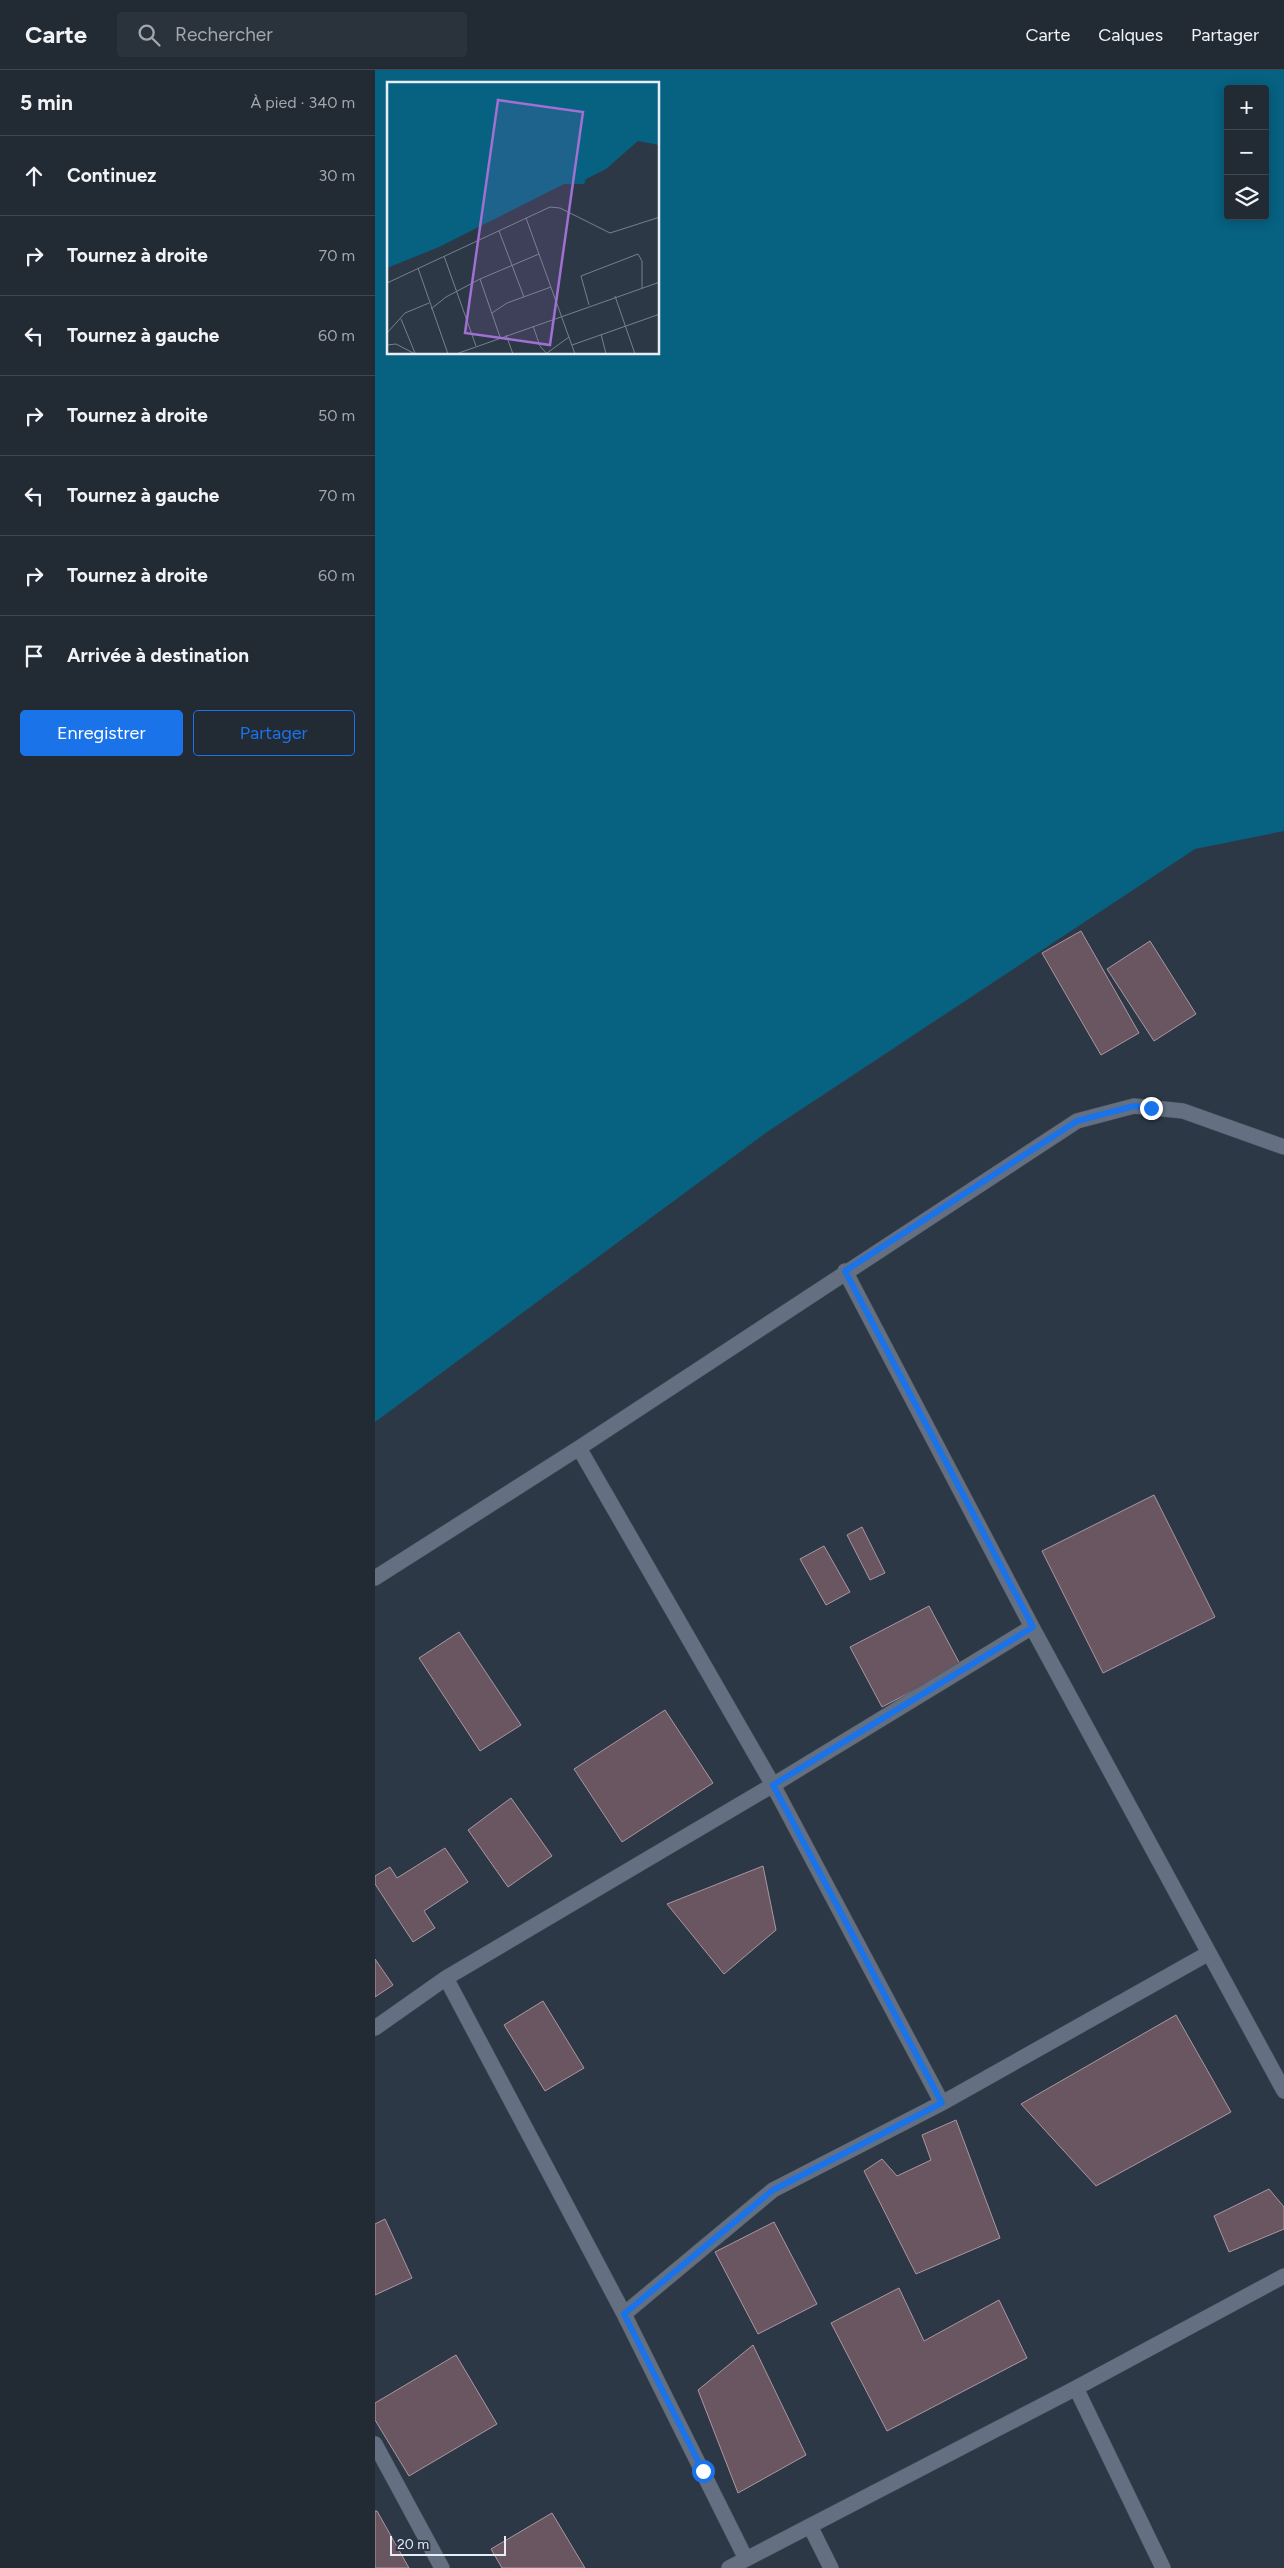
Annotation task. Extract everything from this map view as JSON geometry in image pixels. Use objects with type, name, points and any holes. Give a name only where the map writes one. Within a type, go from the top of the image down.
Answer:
[{"type":"street","points":[[375,1578],[579,1448],[845,1271],[1077,1121],[1134,1106],[1183,1111],[1284,1147]]},
{"type":"street","points":[[845,1271],[1033,1627],[1284,2090]]},
{"type":"street","points":[[579,1448],[773,1785],[942,2103]]},
{"type":"street","points":[[375,2028],[446,1978],[773,1785],[1033,1627]]},
{"type":"street","points":[[624,2314],[773,2190],[942,2103],[1209,1953]]},
{"type":"street","points":[[446,1978],[624,2314],[746,2559]]},
{"type":"street","points":[[729,2568],[1077,2388],[1284,2276]]},
{"type":"street","points":[[1077,2388],[1163,2568]]},
{"type":"street","points":[[375,2444],[442,2568]]},
{"type":"street","points":[[810,2526],[831,2568]]},
{"type":"water","points":[[375,70],[1284,70],[1284,831],[1195,849],[767,1132],[375,1422]]},
{"type":"building","points":[[1081,931],[1139,1033],[1101,1055],[1042,953]]},
{"type":"building","points":[[1150,941],[1196,1014],[1154,1041],[1107,969]]},
{"type":"building","points":[[1154,1495],[1215,1617],[1103,1673],[1042,1551]]},
{"type":"building","points":[[862,1527],[885,1573],[870,1580],[847,1535]]},
{"type":"building","points":[[824,1546],[850,1592],[826,1605],[800,1559]]},
{"type":"building","points":[[929,1606],[961,1666],[882,1707],[850,1647]]},
{"type":"building","points":[[459,1632],[521,1725],[480,1751],[419,1658]]},
{"type":"building","points":[[665,1710],[713,1783],[622,1842],[574,1769]]},
{"type":"building","points":[[511,1798],[552,1856],[508,1887],[468,1830]]},
{"type":"building","points":[[445,1848],[468,1882],[424,1911],[435,1928],[413,1942],[375,1884],[375,1876],[390,1867],[397,1878]]},
{"type":"building","points":[[763,1866],[776,1930],[724,1974],[667,1904]]},
{"type":"building","points":[[375,1959],[393,1985],[375,1997]]},
{"type":"building","points":[[543,2001],[584,2068],[545,2091],[504,2025]]},
{"type":"building","points":[[1176,2015],[1231,2112],[1096,2186],[1021,2104]]},
{"type":"building","points":[[956,2120],[1000,2238],[916,2274],[864,2171],[882,2159],[897,2176],[931,2160],[922,2135]]},
{"type":"building","points":[[1269,2189],[1284,2207],[1284,2229],[1229,2252],[1214,2216]]},
{"type":"building","points":[[385,2219],[412,2278],[375,2295],[375,2224]]},
{"type":"building","points":[[774,2222],[817,2304],[758,2334],[715,2252]]},
{"type":"building","points":[[899,2288],[924,2341],[999,2300],[1027,2358],[887,2431],[831,2323]]},
{"type":"building","points":[[753,2345],[806,2455],[738,2493],[698,2390]]},
{"type":"building","points":[[456,2355],[497,2424],[409,2476],[375,2420],[375,2403]]},
{"type":"building","points":[[375,2511],[377,2511],[409,2568],[375,2568]]},
{"type":"building","points":[[552,2513],[585,2568],[502,2568],[491,2549]]},
{"type":"route","points":[[703,2471],[624,2314],[773,2190],[942,2103],[773,1785],[1033,1627],[845,1271],[1077,1121],[1134,1106],[1151,1108]]}]
